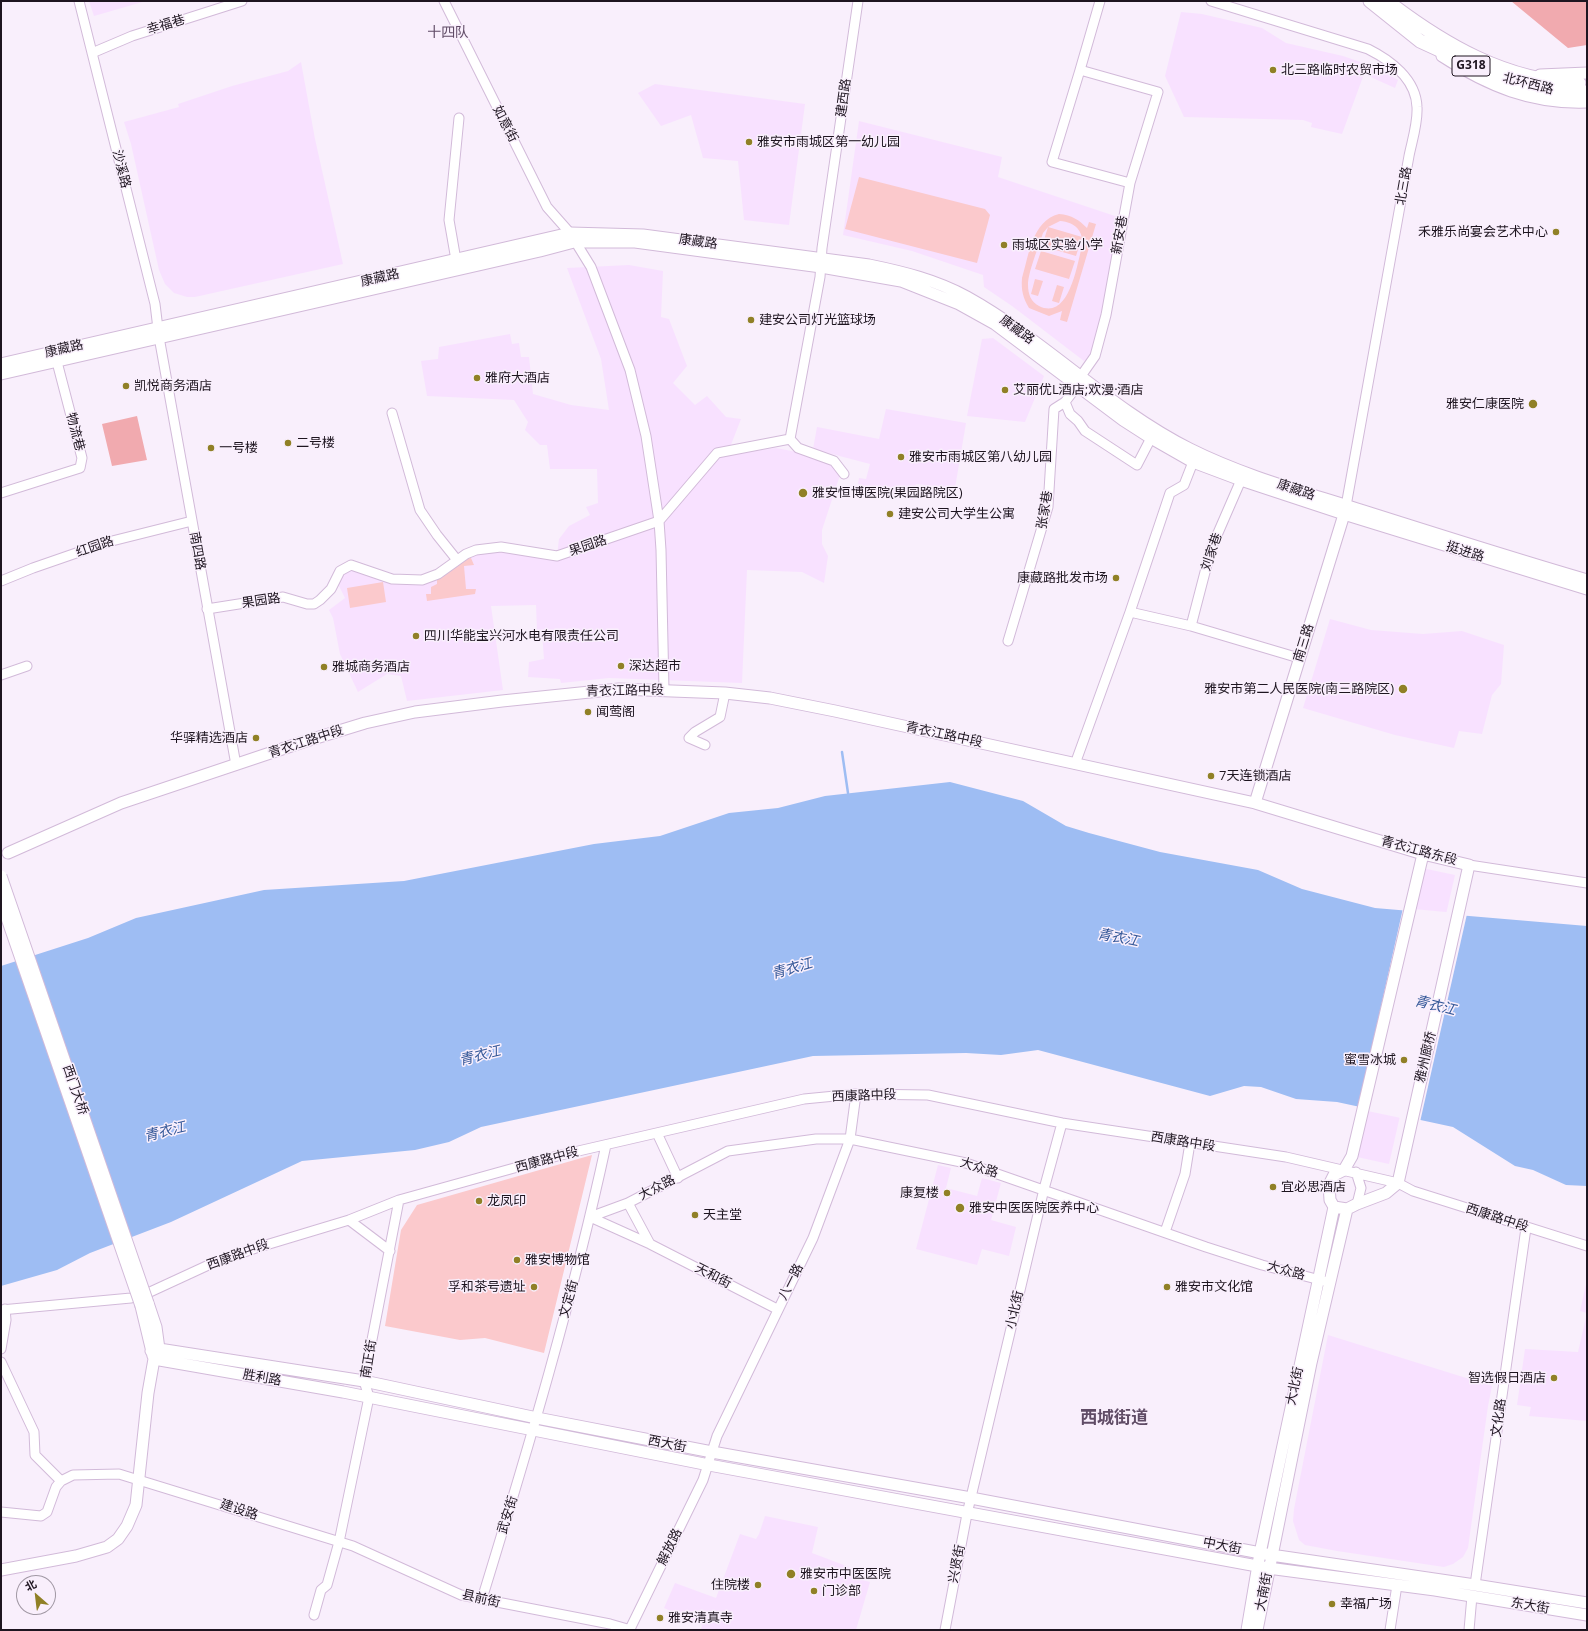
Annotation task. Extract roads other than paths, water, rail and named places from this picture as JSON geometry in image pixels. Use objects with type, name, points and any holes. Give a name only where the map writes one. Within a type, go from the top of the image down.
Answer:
[{"type":"highway","name":"北环西路","points":[[1370,1],[1420,42],[1507,81],[1560,92],[1587,92]]},
{"type":"highway","name":"北环西路","points":[[1387,1],[1418,24],[1477,58],[1520,75],[1559,83],[1587,83]]},
{"type":"main road","points":[[1420,42],[1470,75],[1493,86],[1534,98],[1569,102],[1587,102]]},
{"type":"main road","points":[[1520,75],[1587,73]]},
{"type":"main road","name":"康藏路","points":[[1,364],[540,251],[572,237]]},
{"type":"main road","name":"康藏路","points":[[1,374],[57,362],[158,332],[456,260],[572,237],[635,242],[821,263],[901,281],[959,304],[995,324],[1154,428],[1189,449],[1228,467],[1310,495],[1345,510]]},
{"type":"main road","name":"康藏路","points":[[1080,380],[1151,438],[1193,462],[1241,480],[1345,510]]},
{"type":"main road","name":"挺进路","points":[[1345,510],[1587,580]]},
{"type":"main road","name":"挺进路","points":[[1345,510],[1587,589]]},
{"type":"main road","name":"南三路","points":[[1255,803],[1345,510]]},
{"type":"main road","name":"青衣江路中段","points":[[8,853],[121,803],[303,742],[365,723],[415,712],[601,690],[664,690],[725,693],[777,699],[1255,803]]},
{"type":"main road","name":"青衣江路东段","points":[[1255,803],[1423,854],[1469,865]]},
{"type":"main road","points":[[1398,1183],[1386,1193],[1346,1210],[1334,1207],[1330,1200],[1329,1185],[1334,1175],[1344,1170],[1352,1156],[1423,854]]},
{"type":"main road","name":"雅州廊桥","points":[[1398,1183],[1469,865]]},
{"type":"main road","name":"西门大桥","points":[[1,876],[145,1305]]},
{"type":"main road","name":"西门大桥","points":[[1,901],[145,1305]]},
{"type":"main road","name":"大北街","points":[[1265,1554],[1317,1280],[1334,1207]]},
{"type":"main road","name":"大北街","points":[[1265,1554],[1346,1210]]},
{"type":"main road","points":[[1,1570],[76,1556],[108,1547],[118,1539],[126,1526],[136,1505],[148,1393],[155,1353],[156,1327],[145,1305]]},
{"type":"main road","name":"胜利路","points":[[155,1353],[364,1381]]},
{"type":"main road","name":"胜利路","points":[[155,1353],[369,1397]]},
{"type":"main road","name":"西大街","points":[[364,1381],[537,1418],[712,1452],[971,1498]]},
{"type":"main road","name":"西大街","points":[[369,1397],[709,1465],[967,1514],[1263,1567]]},
{"type":"main road","name":"中大街","points":[[971,1498],[1265,1554],[1475,1584]]},
{"type":"main road","name":"大南街","points":[[1257,1630],[1265,1554]]},
{"type":"main road","points":[[1263,1567],[1472,1596]]},
{"type":"main road","name":"大南街","points":[[1247,1630],[1263,1567]]},
{"type":"main road","name":"东大街","points":[[1475,1584],[1587,1603]]},
{"type":"main road","name":"东大街","points":[[1472,1596],[1587,1615]]},
{"type":"street","name":"沙溪路","points":[[79,1],[155,304],[158,332]]},
{"type":"street","name":"幸福巷","points":[[92,53],[132,36],[242,1]]},
{"type":"street","name":"如意街","points":[[444,1],[547,207],[572,237],[591,266],[630,370],[646,436],[659,520],[664,690]]},
{"type":"street","name":"建西路","points":[[821,263],[858,1]]},
{"type":"street","points":[[1100,1],[1052,162],[1130,182]]},
{"type":"street","name":"北三路","points":[[1211,1],[1368,49],[1386,58],[1403,74],[1416,95],[1417,109],[1410,150],[1345,510]]},
{"type":"street","name":"新安巷","points":[[1080,70],[1158,92],[1130,182],[1106,315],[1095,356],[1080,380]]},
{"type":"street","points":[[456,260],[449,220],[458,118]]},
{"type":"street","points":[[821,263],[790,439],[798,448],[834,461],[844,474]]},
{"type":"street","name":"南四路","points":[[158,332],[236,765]]},
{"type":"street","name":"物流巷","points":[[1,493],[81,470],[82,458],[57,362]]},
{"type":"street","name":"张家巷","points":[[1008,641],[1048,507],[1052,415],[1054,409],[1065,402],[1080,380]]},
{"type":"street","points":[[1065,402],[1070,414],[1078,421],[1085,431],[1136,465],[1151,438]]},
{"type":"street","points":[[392,413],[420,510],[437,536],[457,560]]},
{"type":"street","name":"果园路","points":[[207,609],[283,597],[307,604],[314,604],[331,589],[340,571],[351,565],[392,578],[422,580],[438,574],[457,560],[476,550],[501,547],[557,556],[659,520],[717,453],[790,439]]},
{"type":"street","points":[[1075,764],[1130,612],[1170,493],[1184,486],[1193,462]]},
{"type":"street","name":"刘家巷","points":[[1191,626],[1211,549],[1241,480]]},
{"type":"street","name":"红园路","points":[[1,581],[33,568],[108,542],[192,521]]},
{"type":"street","points":[[1130,612],[1191,626],[1299,658]]},
{"type":"street","points":[[1,675],[27,666]]},
{"type":"street","points":[[705,745],[689,738],[695,732],[720,717],[725,693]]},
{"type":"street","name":"青衣江路东段","points":[[1469,865],[1587,884]]},
{"type":"street","name":"西康路中段","points":[[3,1310],[131,1298],[150,1292],[215,1262],[249,1250],[349,1220],[400,1200],[561,1155],[804,1099],[856,1094],[928,1095],[1062,1123],[1286,1157],[1356,1172],[1398,1183],[1413,1191],[1526,1228],[1587,1246]]},
{"type":"street","name":"八一路","points":[[709,1465],[717,1436],[777,1309],[813,1238],[850,1138],[856,1094]]},
{"type":"street","name":"小北街","points":[[971,1498],[1044,1189],[1062,1123]]},
{"type":"street","points":[[657,1133],[678,1178]]},
{"type":"street","name":"大众路","points":[[590,1217],[628,1203],[728,1151],[816,1139],[850,1138],[966,1163],[1262,1265],[1328,1282]]},
{"type":"street","points":[[1165,1232],[1185,1174],[1190,1143]]},
{"type":"street","name":"文定街","points":[[534,1430],[590,1217],[606,1145]]},
{"type":"street","points":[[1356,1172],[1361,1188],[1358,1204]]},
{"type":"street","name":"南正街","points":[[314,1615],[321,1590],[327,1586],[339,1542],[369,1397],[364,1381],[400,1200]]},
{"type":"street","points":[[628,1203],[650,1244]]},
{"type":"street","name":"天和街","points":[[590,1217],[650,1244],[777,1309]]},
{"type":"street","points":[[349,1220],[390,1251]]},
{"type":"street","name":"文化路","points":[[1475,1584],[1526,1228]]},
{"type":"street","points":[[1,1349],[6,1320],[3,1310]]},
{"type":"street","points":[[1,1362],[34,1432],[35,1455],[61,1481],[56,1487],[46,1512],[40,1516],[1,1512]]},
{"type":"street","name":"武安街","points":[[482,1599],[534,1430]]},
{"type":"street","name":"解放路","points":[[630,1630],[709,1465]]},
{"type":"street","name":"建设路","points":[[61,1481],[73,1475],[119,1474],[139,1478],[339,1542]]},
{"type":"street","name":"兴贤街","points":[[945,1630],[971,1498]]},
{"type":"street","name":"县前街","points":[[339,1542],[353,1546],[461,1595],[610,1624],[630,1630]]},
{"type":"street","points":[[1390,1630],[1397,1585]]},
{"type":"street","points":[[1469,1630],[1472,1596]]},
{"type":"water","name":"青衣江","points":[[950,782],[1023,801],[1066,826],[1089,833],[1160,852],[1258,870],[1302,889],[1375,908],[1587,926],[1587,1186],[1566,1185],[1533,1170],[1515,1166],[1453,1127],[1337,1102],[1296,1099],[1261,1087],[1244,1086],[1210,1096],[1038,1050],[1001,1055],[966,1053],[813,1056],[481,1127],[449,1142],[415,1150],[302,1161],[171,1222],[90,1253],[57,1270],[1,1286],[1,966],[88,938],[136,918],[264,890],[404,881],[594,844],[660,836],[729,813],[778,808],[825,796]]},
{"type":"waterway","points":[[842,752],[848,793]]},
{"type":"place","name":"北三路临时农贸市场","points":[[1273,70]]},
{"type":"place","name":"雅安市雨城区第一幼儿园","points":[[749,142]]},
{"type":"place","name":"禾雅乐尚宴会艺术中心","points":[[1556,232]]},
{"type":"place","name":"雨城区实验小学","points":[[1004,245]]},
{"type":"place","name":"建安公司灯光篮球场","points":[[751,320]]},
{"type":"place","name":"雅府大酒店","points":[[477,378]]},
{"type":"place","name":"凯悦商务酒店","points":[[126,386]]},
{"type":"place","name":"艾丽优L酒店;欢漫·酒店","points":[[1005,390]]},
{"type":"place","name":"雅安仁康医院","points":[[1533,404]]},
{"type":"place","name":"二号楼","points":[[288,443]]},
{"type":"place","name":"一号楼","points":[[211,448]]},
{"type":"place","name":"雅安市雨城区第八幼儿园","points":[[901,457]]},
{"type":"place","name":"雅安恒博医院(果园路院区)","points":[[803,493]]},
{"type":"place","name":"建安公司大学生公寓","points":[[890,514]]},
{"type":"place","name":"康藏路批发市场","points":[[1116,578]]},
{"type":"place","name":"四川华能宝兴河水电有限责任公司","points":[[416,636]]},
{"type":"place","name":"深达超市","points":[[621,666]]},
{"type":"place","name":"雅城商务酒店","points":[[324,667]]},
{"type":"place","name":"雅安市第二人民医院(南三路院区)","points":[[1403,689]]},
{"type":"place","name":"闻莺阁","points":[[588,712]]},
{"type":"place","name":"华驿精选酒店","points":[[256,738]]},
{"type":"place","name":"7天连锁酒店","points":[[1211,776]]},
{"type":"place","name":"蜜雪冰城","points":[[1404,1060]]},
{"type":"place","name":"宜必思酒店","points":[[1273,1187]]},
{"type":"place","name":"康复楼","points":[[947,1193]]},
{"type":"place","name":"龙凤印","points":[[479,1201]]},
{"type":"place","name":"雅安中医医院医养中心","points":[[960,1208]]},
{"type":"place","name":"天主堂","points":[[695,1215]]},
{"type":"place","name":"雅安博物馆","points":[[517,1260]]},
{"type":"place","name":"孚和茶号遗址","points":[[534,1287]]},
{"type":"place","name":"雅安市文化馆","points":[[1167,1287]]},
{"type":"place","name":"智选假日酒店","points":[[1554,1378]]},
{"type":"place","name":"雅安市中医医院","points":[[791,1574]]},
{"type":"place","name":"住院楼","points":[[758,1585]]},
{"type":"place","name":"门诊部","points":[[814,1591]]},
{"type":"place","name":"幸福广场","points":[[1332,1604]]},
{"type":"place","name":"雅安清真寺","points":[[660,1618]]},
{"type":"district","name":"十四队","points":[[448,33]]},
{"type":"district","name":"西城街道","points":[[1114,1418]]}]
